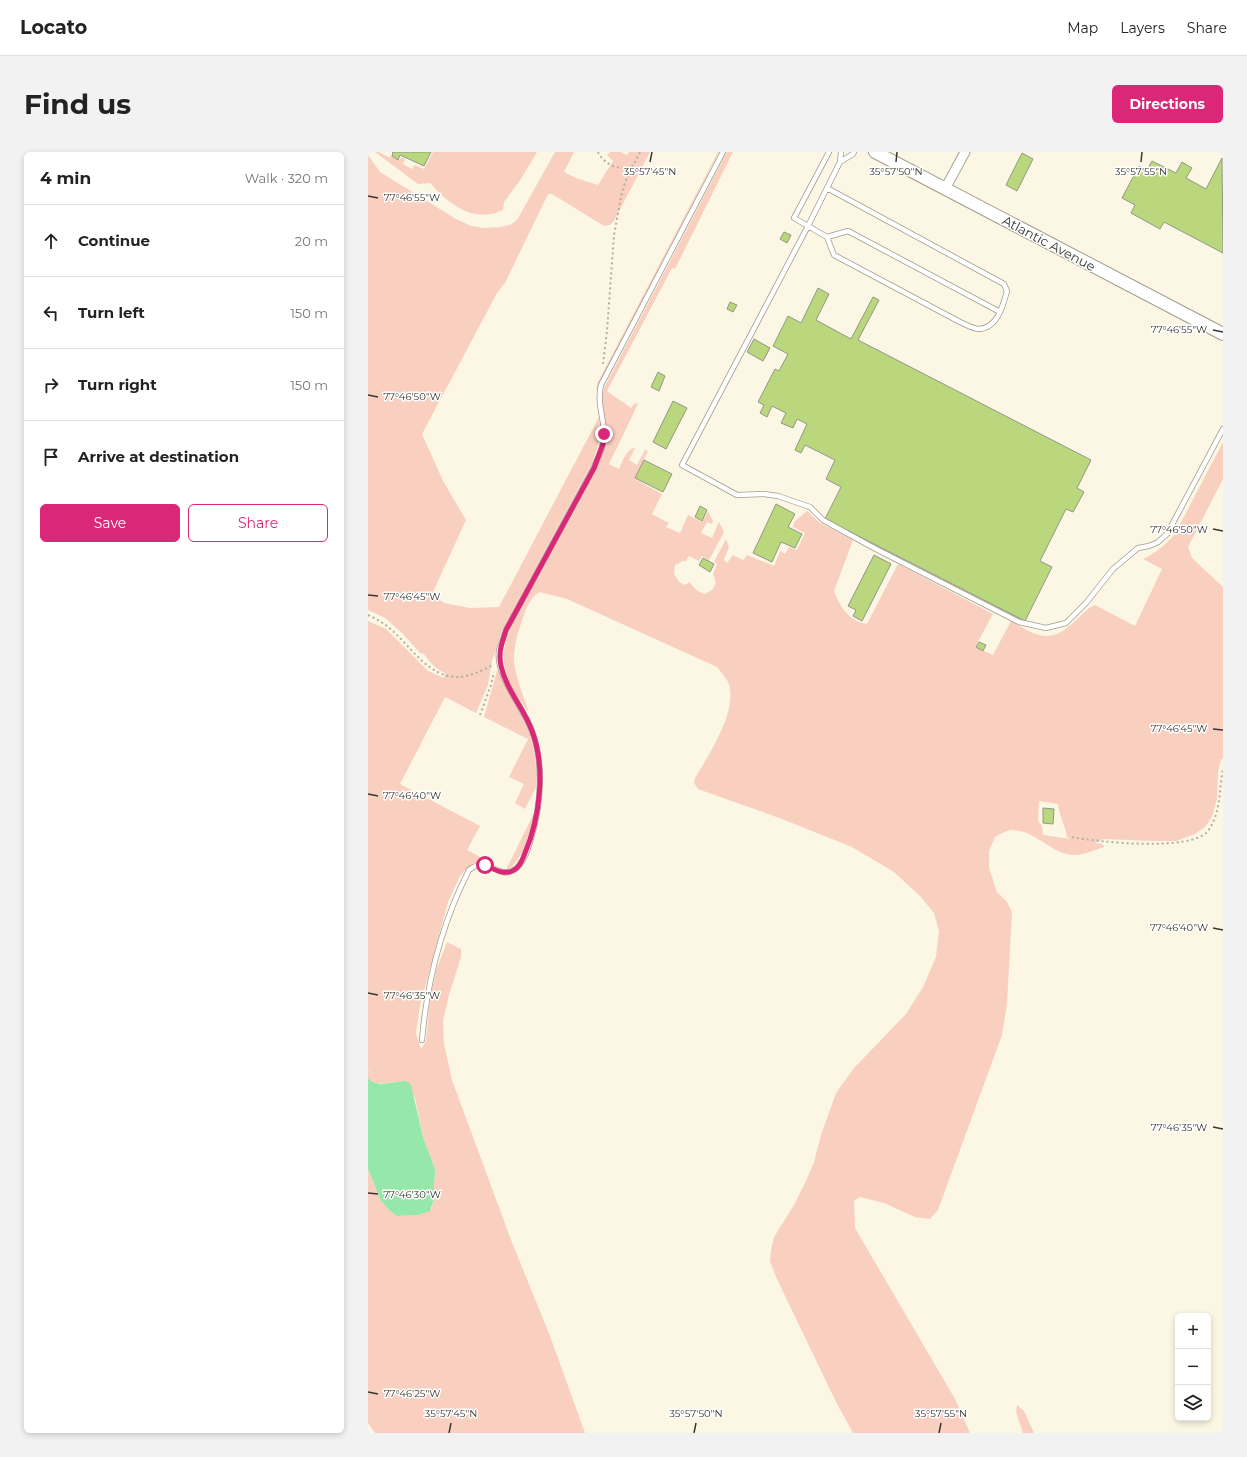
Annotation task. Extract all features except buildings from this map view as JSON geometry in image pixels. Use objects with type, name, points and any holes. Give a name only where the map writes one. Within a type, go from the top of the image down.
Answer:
[{"type":"main road","name":"Atlantic Avenue","points":[[875,152],[1223,334]]},
{"type":"street","points":[[946,189],[965,152]]},
{"type":"lane","points":[[422,1040],[427,999],[436,958],[450,914],[469,870],[479,864],[506,873],[514,870],[521,862],[536,822],[539,790],[538,754],[532,730],[504,679],[500,664],[499,652],[506,630],[590,476],[599,456],[604,434],[599,395],[601,385],[723,152]]},
{"type":"lane","points":[[827,188],[1004,284],[1007,291],[1000,312],[994,322],[985,328],[976,329],[960,322],[834,255],[827,237],[794,218],[829,152]]},
{"type":"lane","points":[[841,152],[840,162],[808,226],[682,465],[737,495],[764,494],[778,496],[810,507],[823,520],[881,552],[1019,622],[1046,628],[1066,623],[1086,603],[1113,570],[1138,548],[1149,546],[1158,542],[1167,534],[1223,430]]},
{"type":"lane","points":[[840,162],[854,152]]},
{"type":"lane","points":[[827,237],[848,231],[1000,312]]},
{"type":"path","points":[[598,152],[600,158],[619,168],[627,168],[634,165]]},
{"type":"path","points":[[601,385],[607,331],[614,235],[622,192],[640,152]]},
{"type":"path","points":[[368,615],[387,626],[427,665],[443,674],[458,677],[478,672],[496,663],[491,685],[480,715]]},
{"type":"path","points":[[1072,837],[1087,840],[1146,843],[1180,842],[1196,838],[1207,832],[1214,820],[1219,805],[1223,769]]},
{"type":"shaded area","points":[[375,152],[379,152],[390,158],[391,155],[400,160],[401,157],[405,159],[403,164],[412,169],[415,165],[424,169],[433,152],[537,152],[521,179],[504,202],[503,210],[492,214],[482,215],[473,214],[457,207],[442,196],[430,183],[418,184]]},
{"type":"shaded area","points":[[555,152],[574,152],[564,172],[576,178],[598,185],[613,161],[607,155],[610,152],[621,152],[627,155],[629,152],[650,152],[614,221],[610,225],[604,226],[552,194],[548,194],[505,283],[497,293],[422,434],[443,481],[466,520],[432,594],[444,603],[470,608],[499,607],[599,417],[600,434],[598,445],[593,461],[502,631],[492,661],[488,685],[476,713],[445,697],[400,784],[480,826],[467,850],[486,860],[474,863],[461,874],[448,902],[420,1005],[416,1033],[421,1049],[426,1041],[430,1000],[436,971],[447,942],[461,949],[461,957],[449,995],[443,1021],[444,1044],[452,1080],[511,1240],[550,1336],[585,1433],[375,1433],[368,1423],[368,1169],[381,1201],[397,1216],[413,1215],[431,1210],[433,1202],[435,1169],[423,1137],[415,1098],[404,1081],[379,1083],[370,1081],[368,1078],[368,1071],[370,1069],[368,1070],[368,621],[386,629],[428,671],[444,678],[445,673],[433,665],[424,654],[420,653],[402,633],[385,618],[368,610],[368,155],[380,172],[456,219],[471,226],[484,228],[510,225],[517,220]]},
{"type":"shaded area","points":[[719,152],[595,392],[598,382]]},
{"type":"shaded area","points":[[727,152],[733,152],[675,269],[672,268],[607,391],[631,408],[635,403],[638,404],[609,464],[619,469],[627,453],[635,448],[629,460],[637,465],[645,450],[648,451],[635,479],[662,494],[652,514],[669,523],[666,527],[680,533],[688,515],[702,522],[708,511],[713,521],[712,524],[707,522],[701,533],[712,538],[719,522],[724,532],[709,560],[702,556],[699,561],[689,556],[686,561],[675,565],[674,574],[679,582],[685,585],[690,582],[696,590],[705,594],[712,590],[716,583],[713,574],[717,564],[714,562],[726,539],[729,547],[724,560],[727,563],[733,555],[743,560],[747,555],[774,566],[780,551],[785,554],[789,547],[797,550],[805,533],[793,527],[794,522],[807,511],[820,523],[853,540],[834,591],[842,608],[855,620],[867,624],[898,564],[993,614],[975,647],[993,655],[1011,621],[1037,634],[1052,636],[1067,628],[1087,609],[1095,605],[1135,626],[1162,569],[1143,559],[1168,542],[1175,534],[1223,442],[1223,479],[1188,547],[1192,558],[1223,587],[1223,758],[1221,760],[1218,772],[1217,799],[1212,817],[1205,827],[1195,834],[1176,841],[1104,839],[1095,843],[1103,844],[1104,847],[1078,855],[1066,854],[1058,851],[1021,831],[1010,830],[995,837],[989,851],[989,868],[997,892],[1007,902],[1012,912],[1007,1004],[1002,1035],[938,1210],[930,1219],[915,1217],[884,1203],[860,1197],[854,1201],[855,1228],[955,1399],[970,1433],[853,1433],[836,1402],[776,1277],[770,1261],[774,1237],[794,1205],[806,1181],[814,1162],[821,1135],[836,1093],[854,1068],[906,1014],[923,987],[936,957],[939,931],[934,913],[920,896],[894,872],[852,847],[782,819],[698,789],[694,783],[695,778],[722,730],[730,703],[730,691],[727,680],[717,667],[567,599],[539,592],[531,601],[526,611],[518,633],[514,654],[516,673],[529,713],[509,682],[504,663],[504,652],[506,640],[511,627],[580,499],[606,446],[607,436],[602,399],[604,388]],"holes":[[[1039,801],[1058,804],[1067,837],[1071,839],[1043,835],[1042,826],[1038,821]]]},
{"type":"shaded area","points":[[499,670],[502,680],[529,731],[534,751],[537,774],[536,787],[525,809],[515,803],[524,784],[509,777],[528,739],[484,717],[497,671]]},
{"type":"shaded area","points":[[534,813],[534,819],[523,852],[510,869],[506,870]]},
{"type":"shaded area","points":[[368,1078],[375,1083],[380,1084],[404,1081],[411,1085],[423,1137],[435,1169],[433,1202],[430,1211],[418,1215],[397,1216],[381,1201],[368,1169]]},
{"type":"shaded area","points":[[1017,1405],[1024,1411],[1034,1433],[1023,1433],[1016,1412]]},
{"type":"route","points":[[485,865],[506,873],[514,870],[521,862],[530,841],[536,822],[538,809],[538,754],[532,730],[504,679],[500,664],[499,652],[502,640],[594,468],[603,444],[604,434]]}]
